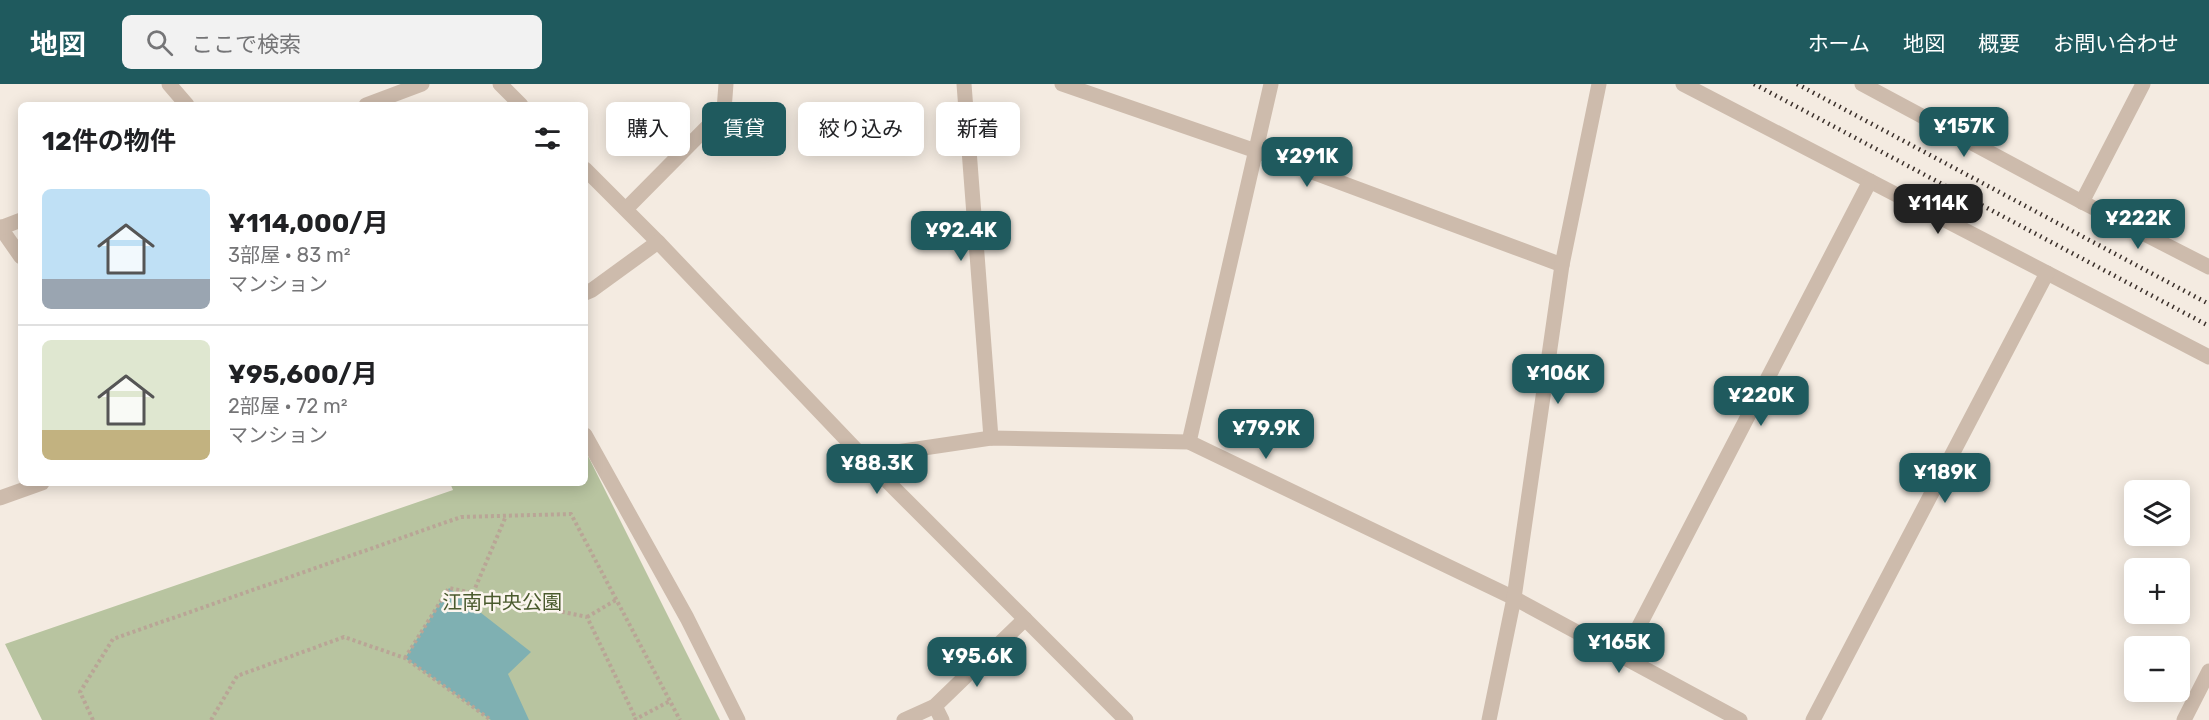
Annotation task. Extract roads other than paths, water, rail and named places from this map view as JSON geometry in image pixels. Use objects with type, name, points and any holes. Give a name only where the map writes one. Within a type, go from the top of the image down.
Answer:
[{"type":"street","points":[[169,84],[184,102]]},
{"type":"street","points":[[374,102],[422,84]]},
{"type":"street","points":[[500,84],[518,102]]},
{"type":"street","points":[[626,209],[724,110],[726,84]]},
{"type":"street","points":[[964,84],[991,438]]},
{"type":"street","points":[[1062,84],[1256,151],[1562,265]]},
{"type":"street","points":[[1189,441],[1271,84]]},
{"type":"street","points":[[1489,720],[1514,598],[1562,265],[1599,84]]},
{"type":"street","points":[[1683,84],[2209,357]]},
{"type":"street","points":[[1862,84],[2209,267]]},
{"type":"street","points":[[2082,202],[2143,84]]},
{"type":"street","points":[[588,172],[658,242],[862,457],[1126,720]]},
{"type":"street","points":[[1623,657],[1870,181]]},
{"type":"street","points":[[18,221],[0,227],[18,253]]},
{"type":"street","points":[[588,292],[658,242]]},
{"type":"street","points":[[1813,720],[2047,273]]},
{"type":"street","points":[[862,457],[991,438],[1189,441],[1514,598],[1740,720]]},
{"type":"street","points":[[588,440],[687,618],[738,720]]},
{"type":"street","points":[[0,498],[34,486]]},
{"type":"street","points":[[904,720],[935,706],[1025,618]]},
{"type":"street","points":[[2184,720],[2209,672]]},
{"type":"street","points":[[935,706],[942,720]]},
{"type":"water","points":[[449,588],[531,652],[508,674],[529,720],[491,720],[405,658]]},
{"type":"railway","points":[[1754,84],[2209,326]]},
{"type":"railway","points":[[1797,84],[2209,304]]},
{"type":"park label","name":"江南中央公園","points":[[502,602]]}]
